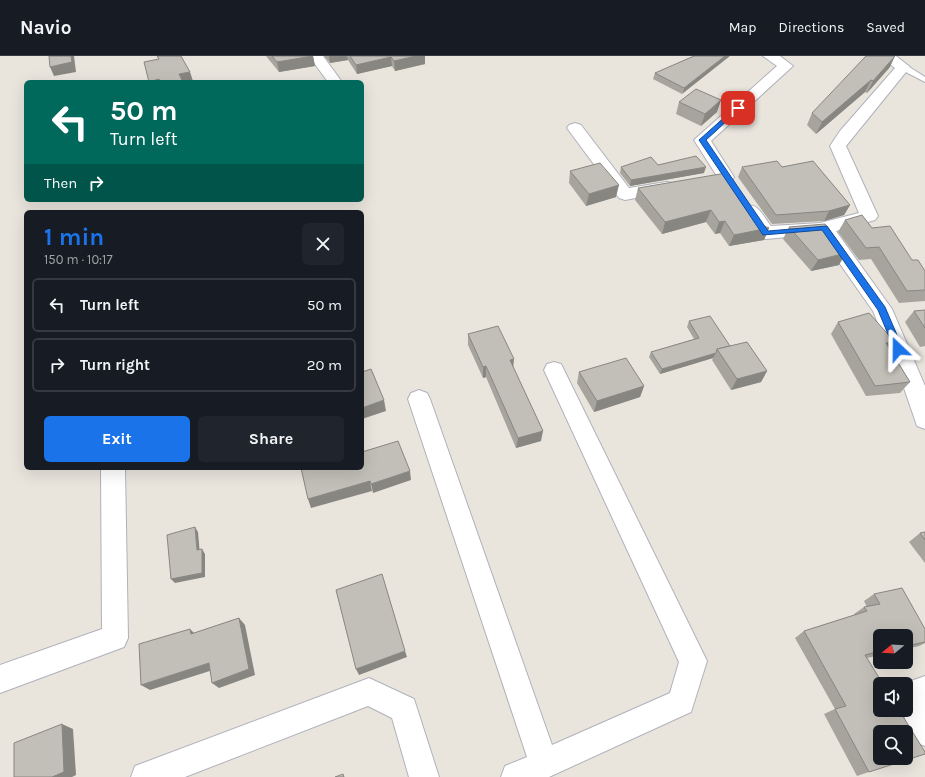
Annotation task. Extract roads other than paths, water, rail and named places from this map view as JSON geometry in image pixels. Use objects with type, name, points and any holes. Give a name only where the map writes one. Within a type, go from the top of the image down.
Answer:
[{"type":"street","points":[[316,56],[334,80]]},
{"type":"street","points":[[770,56],[786,66],[702,140],[728,185],[766,233],[824,228],[869,216],[838,146],[846,134],[903,67],[886,56]]},
{"type":"street","points":[[575,128],[625,194],[679,185]]},
{"type":"street","points":[[824,228],[882,309],[915,388],[925,420]]},
{"type":"street","points":[[516,777],[681,702],[693,661],[554,370]]},
{"type":"street","points":[[419,399],[544,764]]},
{"type":"street","points":[[0,679],[115,638],[112,470]]},
{"type":"street","points":[[925,690],[918,692],[919,720],[925,732]]},
{"type":"street","points":[[146,777],[369,692],[404,709],[424,777]]},
{"type":"lane","points":[[903,67],[925,80]]}]
